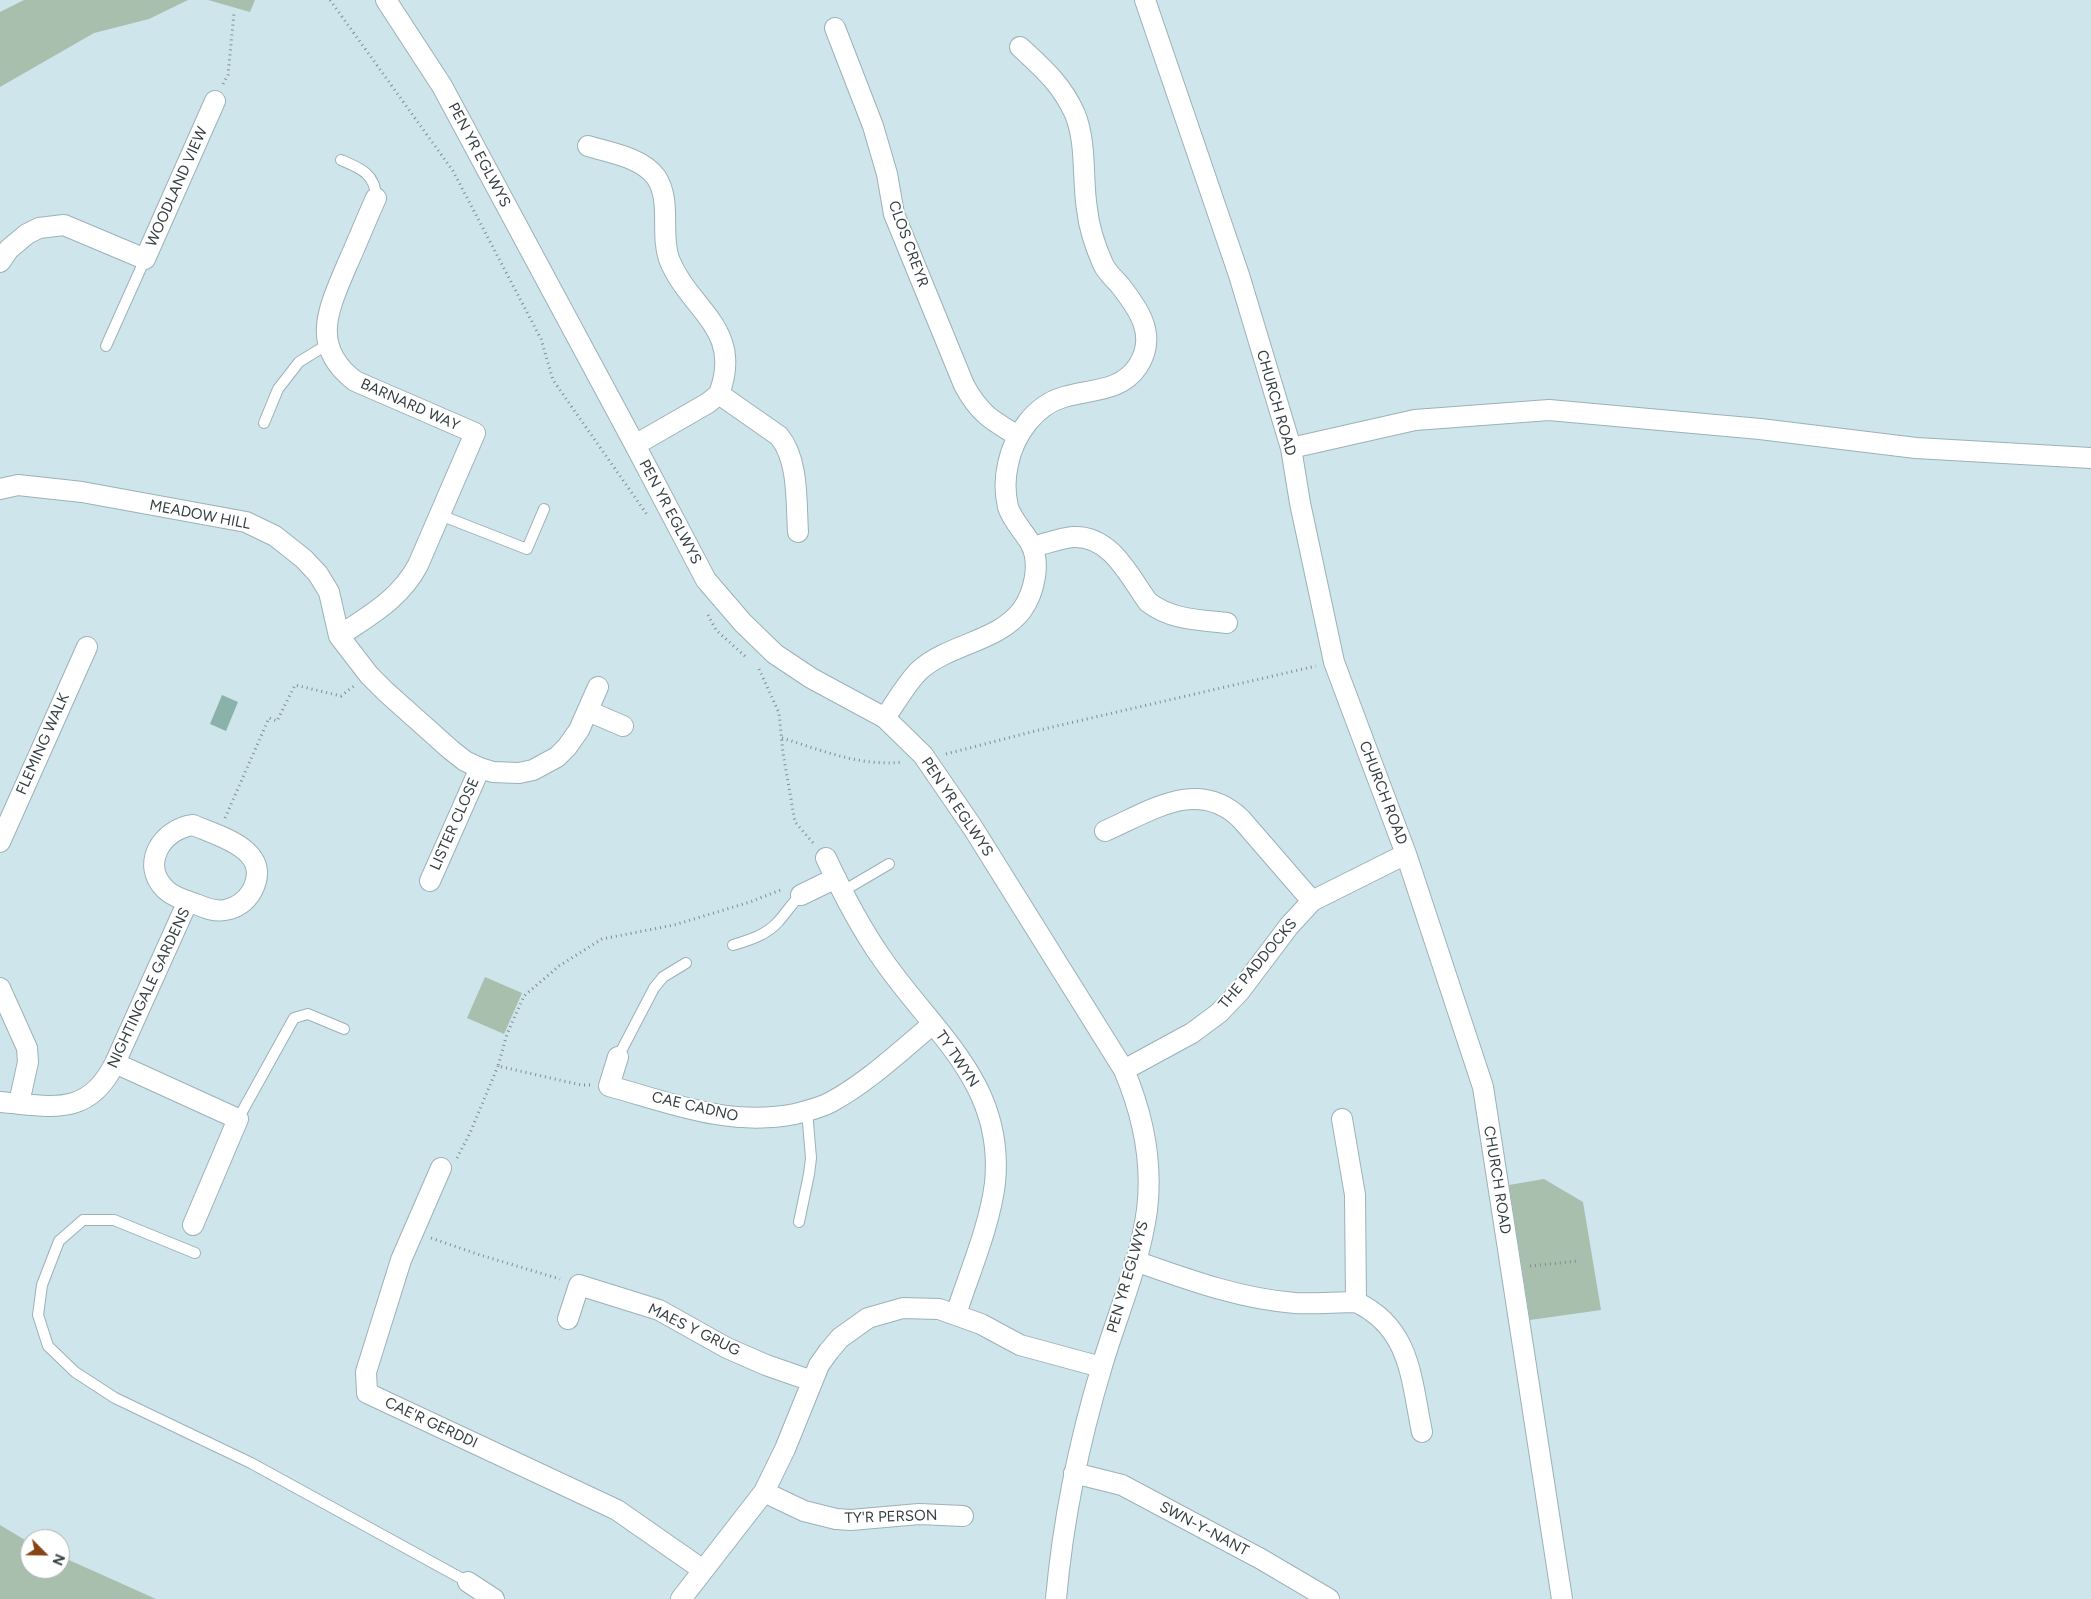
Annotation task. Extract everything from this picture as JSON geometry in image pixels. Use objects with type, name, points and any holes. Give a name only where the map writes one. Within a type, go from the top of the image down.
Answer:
[{"type":"street","name":"PEN YR EGLWYS","points":[[386,0],[442,86],[706,580],[743,623],[775,654],[811,678],[885,718],[926,759],[973,828],[1124,1070],[1140,1112],[1148,1160],[1147,1210],[1135,1261],[1102,1367],[1074,1473],[1060,1553],[1056,1599]]},
{"type":"street","name":"CHURCH ROAD","points":[[1146,0],[1239,275],[1291,448],[1300,503],[1334,662],[1406,854],[1483,1087],[1562,1599]]},
{"type":"street","name":"CLOS CREYR","points":[[835,28],[873,126],[887,174],[894,214],[960,377],[974,404],[991,420],[1018,436]]},
{"type":"street","points":[[885,718],[920,670],[954,648],[1003,628],[1021,611],[1033,588],[1035,574],[1032,547],[1009,509],[1006,496],[1007,466],[1018,436],[1034,416],[1062,397],[1113,387],[1124,381],[1139,364],[1146,342],[1145,326],[1139,310],[1104,267],[1092,238],[1086,209],[1083,152],[1076,117],[1066,96],[1053,77],[1020,48]]},
{"type":"street","name":"WOODLAND VIEW","points":[[0,262],[9,249],[27,234],[45,227],[64,225],[146,259],[215,100]]},
{"type":"street","points":[[588,146],[644,166],[656,178],[663,195],[664,232],[669,258],[677,275],[706,312],[718,331],[725,364],[719,394],[708,404],[635,445]]},
{"type":"street","name":"BARNARD WAY","points":[[339,636],[390,602],[407,584],[418,565],[475,433],[355,381],[338,365],[328,344],[326,320],[329,308],[376,198]]},
{"type":"street","points":[[719,394],[779,436],[785,444],[792,462],[798,532]]},
{"type":"street","points":[[1291,448],[1415,420],[1549,410],[1760,429],[1916,448],[2091,458]]},
{"type":"street","name":"MEADOW HILL","points":[[0,489],[18,485],[82,492],[246,522],[261,528],[289,545],[318,574],[329,592],[339,636]]},
{"type":"street","points":[[1032,547],[1072,537],[1093,540],[1109,549],[1148,602],[1156,608],[1165,613],[1187,618],[1227,623]]},
{"type":"street","points":[[339,636],[369,675],[451,750],[465,761],[493,772],[519,773],[546,764],[568,747],[579,730],[598,687]]},
{"type":"street","name":"FLEMING WALK","points":[[0,842],[87,647]]},
{"type":"street","points":[[588,711],[623,726]]},
{"type":"street","name":"LISTER CLOSE","points":[[430,881],[480,768]]},
{"type":"street","points":[[1105,831],[1184,799],[1210,799],[1227,807],[1241,819],[1312,901]]},
{"type":"street","name":"NIGHTINGALE GARDENS","points":[[193,825],[240,845],[248,851],[255,869],[253,888],[241,904],[223,911],[214,911],[188,901],[166,890],[161,884],[156,867],[158,850],[168,835],[184,826],[193,825]]},
{"type":"street","name":"THE PADDOCKS","points":[[1124,1070],[1192,1033],[1219,1013],[1240,991],[1289,926],[1312,901],[1406,854]]},
{"type":"street","name":"TY TWYN","points":[[826,858],[881,958],[958,1054],[975,1080],[993,1128],[996,1153],[995,1184],[988,1216],[956,1314]]},
{"type":"street","points":[[794,891],[840,884]]},
{"type":"street","name":"NIGHTINGALE GARDENS","points":[[9,1103],[52,1107],[78,1101],[100,1086],[109,1075],[115,1063],[188,901]]},
{"type":"street","points":[[0,988],[27,1048],[28,1062],[9,1103]]},
{"type":"street","name":"CAE CADNO","points":[[609,1086],[700,1111],[743,1119],[769,1119],[808,1111],[830,1103],[871,1075],[933,1024]]},
{"type":"street","points":[[609,1086],[618,1057]]},
{"type":"street","points":[[115,1063],[238,1119],[193,1225]]},
{"type":"street","points":[[1342,1119],[1355,1195],[1356,1302]]},
{"type":"street","name":"CAE'R GERDDI","points":[[441,1168],[401,1260],[366,1372],[367,1393],[617,1510],[703,1570]]},
{"type":"street","points":[[1135,1261],[1192,1281],[1259,1298],[1295,1303],[1356,1302],[1376,1312],[1399,1339],[1408,1363],[1422,1432]]},
{"type":"street","points":[[568,1319],[579,1285]]},
{"type":"street","name":"MAES Y GRUG","points":[[579,1285],[659,1310],[727,1348],[766,1365],[812,1381]]},
{"type":"street","points":[[681,1599],[764,1492],[785,1449],[819,1365],[834,1345],[868,1318],[894,1310],[921,1307],[939,1309],[981,1324],[1020,1345],[1102,1367]]},
{"type":"street","name":"SWN-Y-NANT","points":[[1074,1473],[1122,1485],[1261,1559],[1329,1599]]},
{"type":"street","name":"TY'R PERSON","points":[[764,1492],[804,1511],[836,1519],[851,1520],[919,1514],[963,1516]]},
{"type":"street","points":[[468,1582],[494,1599]]},
{"type":"lane","points":[[341,160],[366,172],[374,184],[376,198]]},
{"type":"lane","points":[[106,346],[146,259]]},
{"type":"lane","points":[[264,423],[278,389],[299,362],[328,344]]},
{"type":"lane","points":[[440,515],[527,549],[544,509]]},
{"type":"lane","points":[[840,884],[889,864]]},
{"type":"lane","points":[[733,945],[758,936],[776,924],[794,891]]},
{"type":"lane","points":[[618,1057],[654,988],[663,977],[686,962]]},
{"type":"lane","points":[[238,1119],[294,1018],[308,1014],[344,1029]]},
{"type":"lane","points":[[799,1222],[811,1158],[808,1111]]},
{"type":"lane","points":[[195,1253],[114,1220],[83,1220],[60,1241],[42,1286],[38,1315],[48,1346],[74,1372],[115,1398],[260,1468],[468,1582]]},
{"type":"path","points":[[330,0],[453,171],[540,339],[553,380],[653,524]]},
{"type":"path","points":[[215,100],[228,75],[234,13]]},
{"type":"path","points":[[704,608],[716,630],[760,669],[779,713],[795,822],[826,858]]},
{"type":"path","points":[[782,738],[853,759],[885,764],[926,759],[1044,728],[1334,662]]},
{"type":"path","points":[[217,835],[269,718],[277,722],[294,685],[341,696],[369,675]]},
{"type":"path","points":[[441,1168],[450,1172],[470,1133],[498,1066],[507,1034],[524,996],[566,961],[602,939],[674,925],[794,891]]},
{"type":"path","points":[[498,1066],[581,1085],[609,1086]]},
{"type":"path","points":[[414,1232],[480,1255],[579,1285]]},
{"type":"path","points":[[1510,1268],[1579,1261]]},
{"type":"green space","points":[[24,0],[188,0],[149,19],[94,33],[0,87],[0,12]]},
{"type":"green space","points":[[208,0],[255,0],[250,12]]},
{"type":"green space","points":[[485,977],[522,993],[504,1034],[467,1018]]},
{"type":"green space","points":[[1544,1179],[1583,1202],[1601,1310],[1530,1320],[1509,1185]]},
{"type":"green space","points":[[0,1525],[20,1537],[20,1579],[70,1579],[70,1560],[156,1599],[0,1599]]},
{"type":"building","points":[[222,695],[238,702],[226,731],[210,724]]}]
